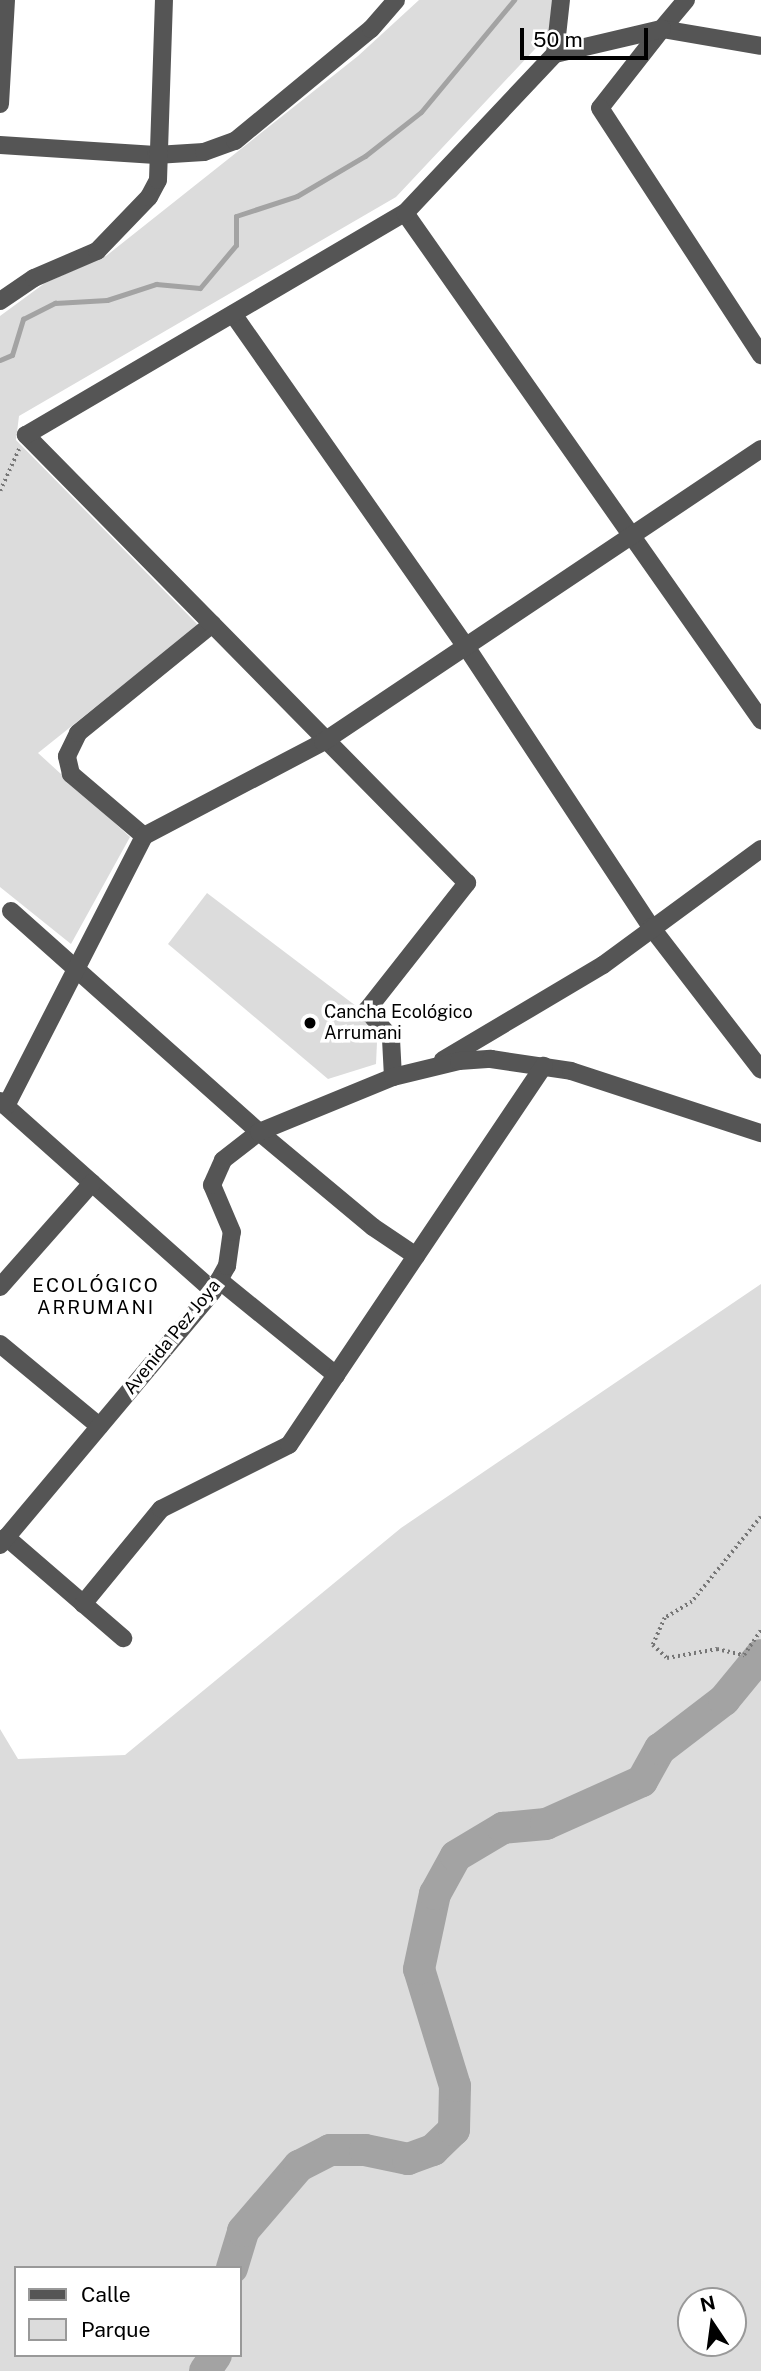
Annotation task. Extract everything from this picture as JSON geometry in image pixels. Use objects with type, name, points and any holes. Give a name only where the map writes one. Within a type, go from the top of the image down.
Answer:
[{"type":"street","points":[[0,104],[6,0]]},
{"type":"street","points":[[0,301],[34,278],[97,251],[149,197],[158,180],[156,155],[164,0]]},
{"type":"street","points":[[0,145],[156,155],[204,152],[235,141],[322,72],[396,0]]},
{"type":"street","points":[[555,54],[561,0]]},
{"type":"street","points":[[686,0],[600,108],[761,355]]},
{"type":"street","points":[[393,1077],[391,1038],[367,1010],[467,883],[26,435],[405,213],[555,54],[662,29],[761,46]]},
{"type":"street","points":[[405,213],[761,720]]},
{"type":"street","points":[[233,314],[467,648],[651,927],[761,1070]]},
{"type":"street","points":[[336,1375],[216,1286],[92,1183],[3,1104],[144,836],[327,740],[761,449]]},
{"type":"street","points":[[144,836],[71,774],[67,756],[78,733],[212,624]]},
{"type":"street","points":[[431,1067],[603,965],[651,927],[761,849]]},
{"type":"street","points":[[12,911],[259,1132],[373,1227],[416,1256]]},
{"type":"street","name":"Avenida Pez Joya","points":[[3,1541],[216,1286],[228,1266],[232,1233],[212,1185],[223,1160],[259,1132],[393,1077],[431,1067],[491,1059],[544,1066],[696,1109],[761,1133]]},
{"type":"street","points":[[83,1604],[160,1509],[289,1445],[544,1066]]},
{"type":"street","points":[[0,1287],[92,1183]]},
{"type":"street","points":[[0,1343],[99,1426]]},
{"type":"street","points":[[3,1541],[123,1638]]},
{"type":"path","points":[[0,491],[26,435]]},
{"type":"path","points":[[761,1517],[692,1602],[665,1618],[653,1645],[667,1657],[717,1649],[744,1655],[761,1630]]},
{"type":"green space","points":[[419,0],[552,0],[549,34],[396,197],[19,416],[16,440],[198,625],[38,753],[130,837],[71,944],[0,887],[0,316],[45,283],[106,256],[358,56]]},
{"type":"green space","points":[[207,893],[356,1006],[377,1042],[376,1064],[328,1079],[168,944]]},
{"type":"green space","points":[[761,1284],[761,2371],[0,2371],[0,1729],[18,1759],[125,1755],[401,1528]]},
{"type":"waterway","points":[[0,360],[12,355],[23,319],[55,303],[107,300],[156,284],[200,288],[236,245],[236,216],[297,196],[365,156],[421,112],[514,0]]},
{"type":"waterway","points":[[233,2266],[243,2231],[299,2166],[330,2150],[365,2150],[408,2159],[433,2150],[454,2130],[455,2086],[419,1969],[435,1894],[456,1856],[503,1828],[546,1824],[642,1781],[660,1749],[724,1700],[761,1655]]},
{"type":"waterway","points":[[205,2371],[215,2357]]},
{"type":"place","name":"Cancha Ecológico Arrumani","points":[[310,1023]]},
{"type":"district","name":"ECOLÓGICO ARRUMANI","points":[[96,1297]]}]
